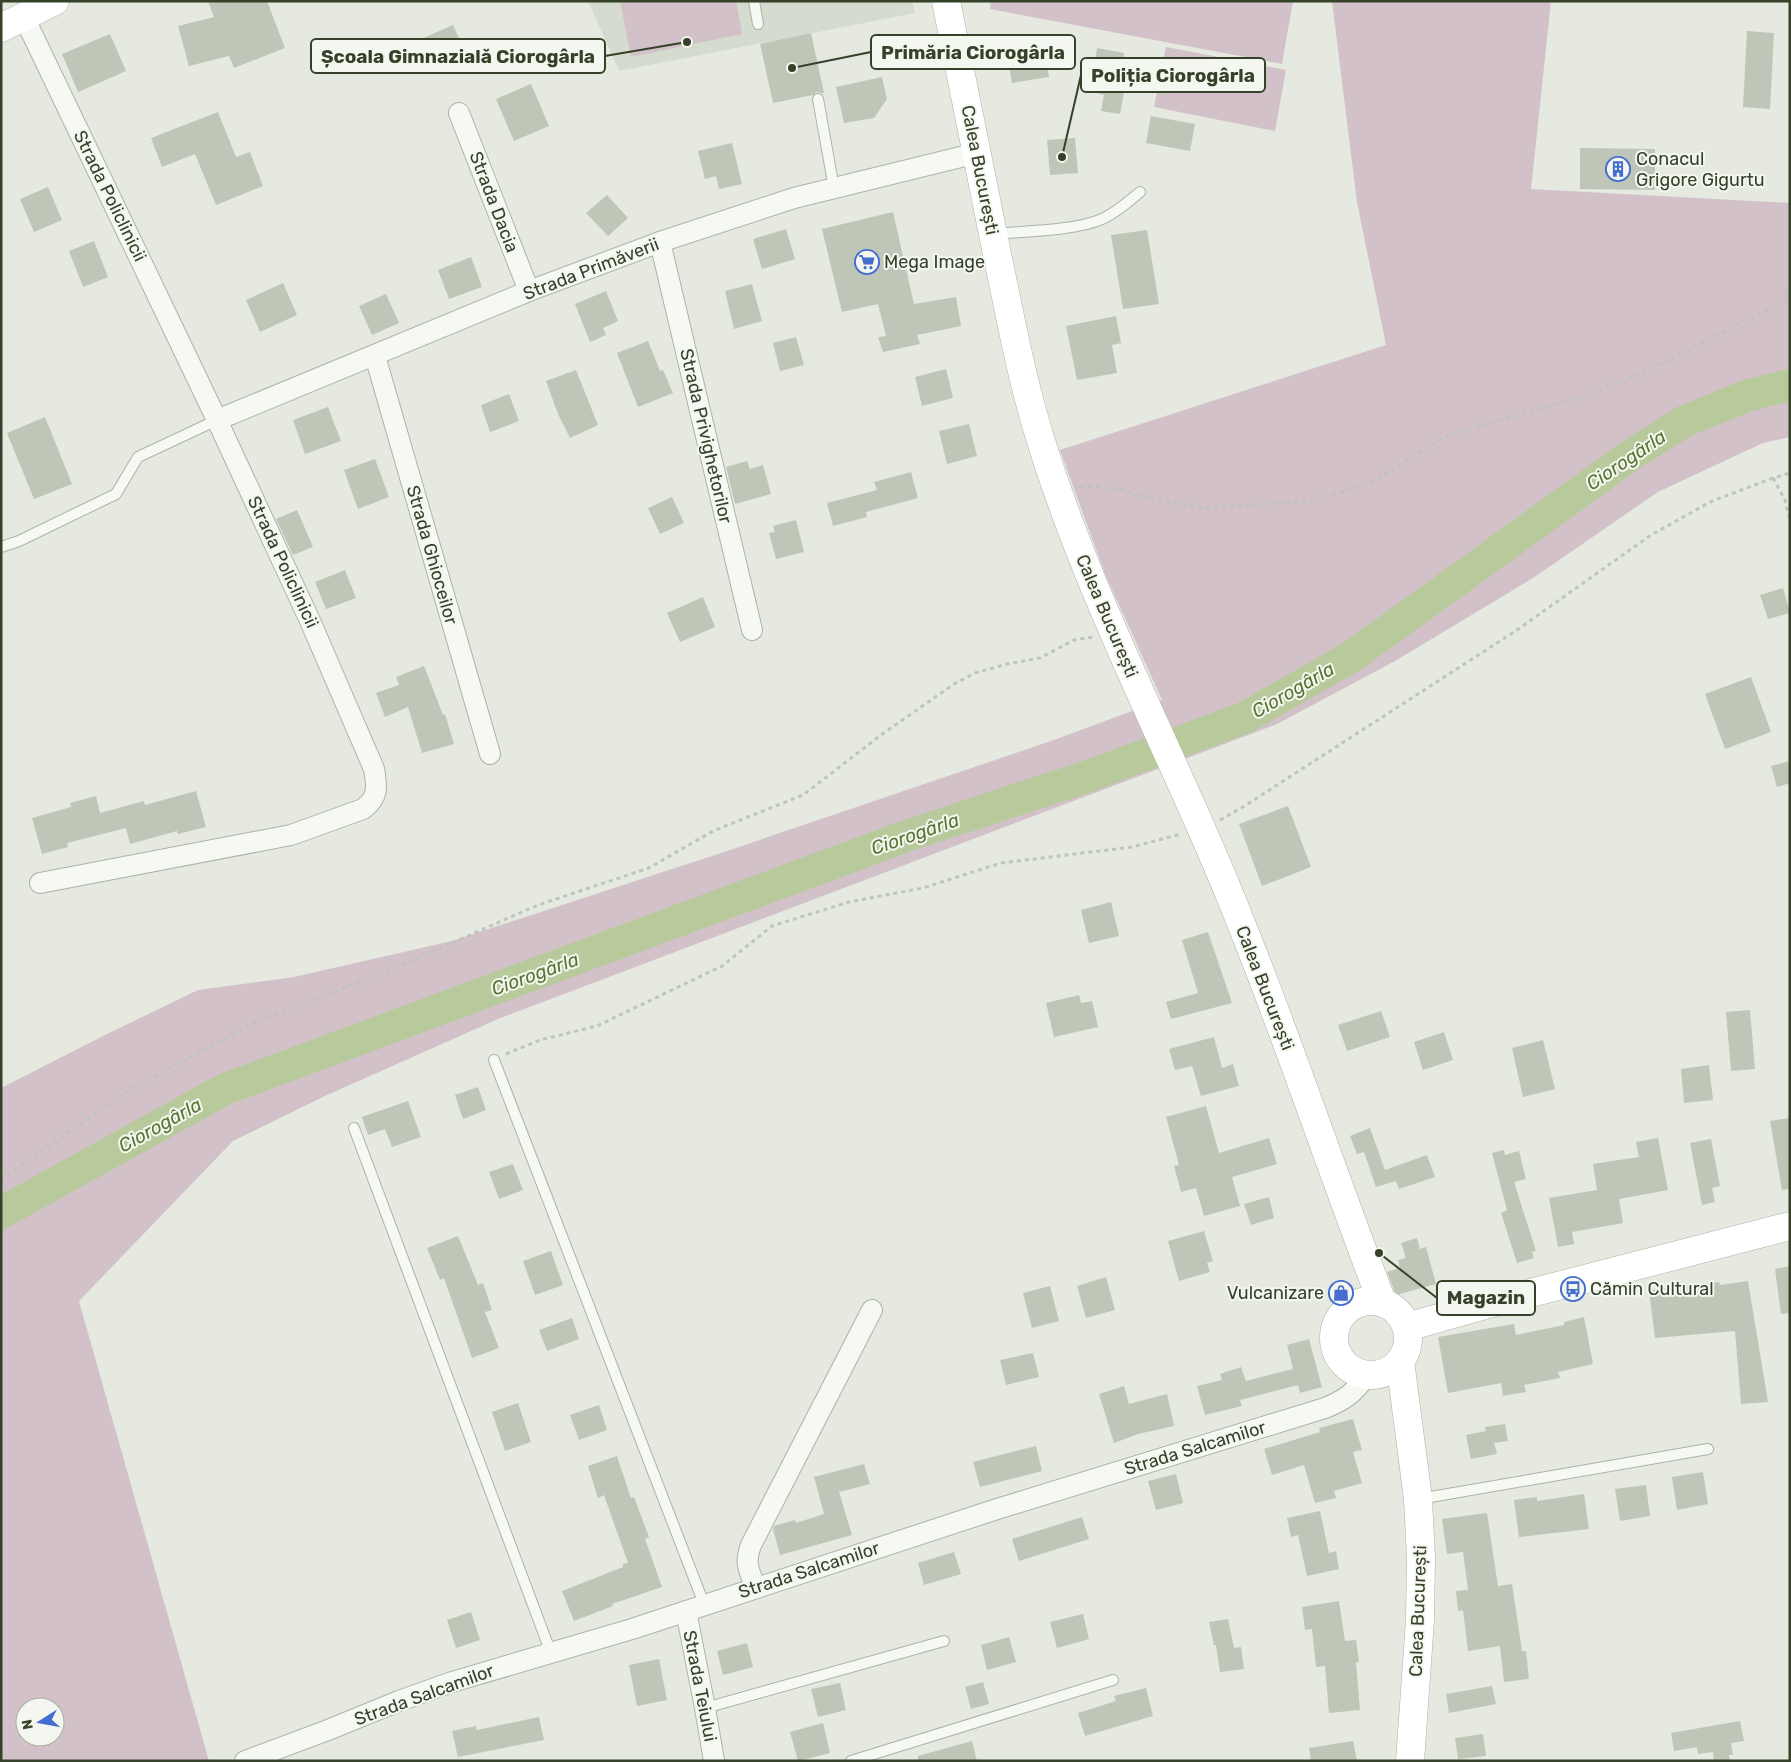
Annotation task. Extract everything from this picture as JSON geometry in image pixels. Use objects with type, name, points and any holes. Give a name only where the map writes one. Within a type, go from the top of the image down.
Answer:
[{"type":"main road","points":[[13,23],[55,1]]},
{"type":"main road","name":"Calea București","points":[[946,1],[1017,349],[1039,436],[1057,490],[1114,634],[1198,820],[1262,976],[1345,1206],[1352,1246],[1369,1303]]},
{"type":"main road","points":[[1407,1327],[1492,1303],[1790,1226]]},
{"type":"main road","points":[[1369,1303],[1398,1312],[1407,1327],[1408,1345],[1400,1361],[1386,1372],[1372,1375],[1356,1372],[1339,1357],[1334,1345],[1334,1332],[1338,1320],[1346,1310],[1369,1303]]},
{"type":"main road","name":"Calea București","points":[[1400,1361],[1418,1499],[1421,1558],[1420,1620],[1410,1761]]},
{"type":"main road","name":"Calea București","points":[[1372,1375],[1395,1412],[1413,1461]]},
{"type":"street","name":"Strada Policlinicii","points":[[13,23],[217,420],[339,684],[374,769],[376,793],[371,803],[363,809],[291,835],[40,883]]},
{"type":"street","name":"Strada Dacia","points":[[459,113],[529,292]]},
{"type":"street","name":"Strada Primăverii","points":[[217,420],[529,292],[660,242],[794,198],[977,153]]},
{"type":"street","name":"Strada Privighetorilor","points":[[660,242],[752,630]]},
{"type":"street","name":"Strada Ghioceilor","points":[[375,356],[490,754]]},
{"type":"street","points":[[756,1588],[747,1566],[751,1545],[872,1310]]},
{"type":"street","name":"Strada Salcamilor","points":[[246,1761],[452,1682],[632,1629],[994,1510],[1325,1408],[1342,1402],[1372,1375]]},
{"type":"street","name":"Strada Teiului","points":[[695,1608],[705,1708],[714,1761]]},
{"type":"lane","points":[[754,1],[758,24]]},
{"type":"lane","points":[[818,99],[834,188]]},
{"type":"lane","points":[[993,234],[1084,224],[1102,219],[1120,209],[1140,192]]},
{"type":"lane","points":[[1,547],[19,541],[116,494],[138,457],[217,420]]},
{"type":"lane","points":[[494,1060],[695,1608]]},
{"type":"lane","points":[[354,1128],[551,1652]]},
{"type":"lane","points":[[1418,1499],[1708,1449]]},
{"type":"lane","points":[[705,1708],[944,1641]]},
{"type":"lane","points":[[851,1761],[1113,1680]]},
{"type":"path","points":[[1057,490],[1092,486],[1118,489],[1145,497],[1203,508],[1311,501],[1372,483],[1444,437],[1576,398],[1631,378],[1771,308],[1790,291]]},
{"type":"path","points":[[494,1060],[540,1040],[597,1026],[722,966],[772,926],[848,902],[923,888],[1001,863],[1132,847],[1198,820],[1243,807],[1514,632],[1651,535],[1712,501],[1790,474]]},
{"type":"path","points":[[1774,478],[1785,500],[1790,521]]},
{"type":"path","points":[[1,1179],[131,1089],[258,1020],[395,968],[538,905],[649,868],[713,831],[803,795],[881,735],[954,684],[975,673],[1007,664],[1040,658],[1074,640],[1114,634]]},
{"type":"shaded area","points":[[588,1],[912,1],[915,13],[619,71]]},
{"type":"shaded area","points":[[620,1],[736,1],[742,34],[631,57]]},
{"type":"shaded area","points":[[991,1],[1293,1],[1282,64],[990,9]]},
{"type":"shaded area","points":[[1332,1],[1551,1],[1531,189],[1790,203],[1790,437],[1763,443],[1658,492],[1533,578],[1395,661],[1277,724],[498,1019],[325,1096],[233,1141],[79,1301],[209,1761],[1,1761],[1,1088],[198,990],[294,977],[452,941],[727,851],[1051,741],[1162,700],[1105,574],[1060,450],[1386,345],[1357,202]]},
{"type":"shaded area","points":[[1166,47],[1286,70],[1275,131],[1154,107]]},
{"type":"building","points":[[208,1],[267,1],[285,48],[234,68],[229,56],[189,66],[178,26],[214,17]]},
{"type":"building","points":[[453,25],[466,54],[423,73],[410,44]]},
{"type":"building","points":[[1747,31],[1774,33],[1770,109],[1743,107]]},
{"type":"building","points":[[811,33],[824,93],[816,92],[813,95],[773,103],[760,44]]},
{"type":"building","points":[[110,34],[126,71],[78,92],[62,54]]},
{"type":"building","points":[[1043,42],[1049,77],[1012,83],[1006,48]]},
{"type":"building","points":[[1097,48],[1124,53],[1117,91],[1124,92],[1120,114],[1101,111],[1104,95],[1099,94],[1105,64],[1095,62]]},
{"type":"building","points":[[882,77],[887,99],[874,118],[844,123],[836,87]]},
{"type":"building","points":[[531,84],[549,126],[514,141],[496,99]]},
{"type":"building","points":[[218,112],[236,157],[250,152],[263,186],[216,205],[195,154],[162,167],[151,138]]},
{"type":"building","points":[[1151,116],[1195,124],[1190,151],[1146,143]]},
{"type":"building","points":[[1075,138],[1078,173],[1050,175],[1047,140]]},
{"type":"building","points":[[732,143],[742,184],[719,189],[716,176],[705,179],[698,151]]},
{"type":"building","name":"Conacul Grigore Gigurtu","points":[[1580,148],[1655,149],[1655,190],[1580,189]]},
{"type":"building","points":[[48,187],[62,220],[34,232],[20,199]]},
{"type":"building","points":[[607,195],[628,218],[608,236],[586,213]]},
{"type":"building","name":"Mega Image","points":[[893,212],[914,304],[956,297],[961,326],[917,335],[920,344],[883,352],[878,337],[886,336],[878,304],[842,312],[822,229]]},
{"type":"building","points":[[786,229],[795,259],[762,269],[753,239]]},
{"type":"building","points":[[1147,230],[1159,304],[1123,309],[1111,235]]},
{"type":"building","points":[[94,241],[108,277],[83,287],[69,251]]},
{"type":"building","points":[[471,257],[482,287],[449,299],[438,270]]},
{"type":"building","points":[[283,283],[297,315],[260,332],[246,300]]},
{"type":"building","points":[[752,284],[762,321],[734,329],[725,291]]},
{"type":"building","points":[[606,291],[618,321],[603,328],[606,335],[590,342],[575,304]]},
{"type":"building","points":[[386,294],[399,323],[372,335],[359,306]]},
{"type":"building","points":[[1116,316],[1121,343],[1112,345],[1117,373],[1077,380],[1066,326]]},
{"type":"building","points":[[796,337],[804,365],[780,371],[773,343]]},
{"type":"building","points":[[648,341],[660,371],[663,370],[673,393],[638,407],[617,353]]},
{"type":"building","points":[[946,369],[953,398],[922,406],[915,377]]},
{"type":"building","points":[[576,370],[598,425],[570,438],[558,414],[546,381]]},
{"type":"building","points":[[509,394],[519,421],[490,432],[481,405]]},
{"type":"building","points":[[328,407],[341,441],[305,454],[293,420]]},
{"type":"building","points":[[45,417],[72,484],[34,499],[7,433]]},
{"type":"building","points":[[969,424],[977,456],[947,464],[939,431]]},
{"type":"building","points":[[375,459],[389,497],[358,509],[344,470]]},
{"type":"building","points":[[747,461],[750,469],[763,465],[771,494],[735,504],[726,467]]},
{"type":"building","points":[[911,472],[918,498],[866,512],[867,517],[833,526],[827,503],[877,490],[874,482]]},
{"type":"building","points":[[672,497],[684,523],[660,534],[648,508]]},
{"type":"building","points":[[297,510],[313,547],[293,555],[276,519]]},
{"type":"building","points":[[796,520],[804,552],[776,559],[769,533],[775,532],[773,526]]},
{"type":"building","points":[[345,570],[356,598],[326,609],[315,582]]},
{"type":"building","points":[[1783,588],[1790,613],[1768,619],[1760,595]]},
{"type":"building","points":[[703,597],[715,627],[680,642],[667,613]]},
{"type":"building","points":[[424,666],[443,715],[445,714],[454,744],[422,753],[408,707],[385,717],[376,693],[399,685],[396,677]]},
{"type":"building","points":[[1751,677],[1771,732],[1725,749],[1705,694]]},
{"type":"building","points":[[1790,761],[1790,783],[1777,787],[1771,766]]},
{"type":"building","points":[[196,791],[206,827],[178,834],[177,831],[130,844],[126,828],[67,843],[68,847],[42,854],[32,818],[71,807],[70,803],[96,796],[100,813],[144,801],[145,805]]},
{"type":"building","points":[[1288,806],[1311,867],[1262,886],[1239,824]]},
{"type":"building","points":[[1111,902],[1119,936],[1089,943],[1081,910]]},
{"type":"building","points":[[1208,932],[1232,1003],[1171,1019],[1166,1002],[1198,993],[1182,940]]},
{"type":"building","points":[[1079,995],[1081,1003],[1092,1001],[1098,1027],[1054,1037],[1046,1003]]},
{"type":"building","points":[[1750,1010],[1755,1069],[1731,1071],[1726,1012]]},
{"type":"building","points":[[1381,1011],[1390,1037],[1347,1051],[1338,1025]]},
{"type":"building","points":[[1444,1032],[1453,1060],[1423,1070],[1414,1042]]},
{"type":"building","points":[[1214,1037],[1222,1068],[1233,1064],[1239,1086],[1201,1096],[1192,1066],[1175,1070],[1169,1049]]},
{"type":"building","points":[[1543,1040],[1555,1089],[1523,1097],[1512,1048]]},
{"type":"building","points":[[1709,1065],[1713,1100],[1684,1103],[1681,1069]]},
{"type":"building","points":[[478,1087],[486,1110],[463,1119],[455,1095]]},
{"type":"building","points":[[408,1101],[421,1137],[392,1147],[385,1129],[368,1135],[362,1117]]},
{"type":"building","points":[[1206,1106],[1219,1153],[1269,1138],[1277,1164],[1232,1177],[1240,1206],[1204,1216],[1196,1188],[1181,1192],[1174,1166],[1179,1165],[1166,1117]]},
{"type":"building","points":[[1790,1118],[1790,1189],[1782,1190],[1770,1121]]},
{"type":"building","points":[[1370,1128],[1385,1170],[1427,1155],[1435,1177],[1399,1189],[1396,1181],[1376,1187],[1364,1152],[1357,1154],[1350,1136]]},
{"type":"building","points":[[1658,1138],[1668,1190],[1619,1199],[1623,1223],[1572,1232],[1574,1244],[1558,1247],[1549,1198],[1597,1190],[1593,1164],[1639,1157],[1636,1142]]},
{"type":"building","points":[[1711,1139],[1720,1186],[1712,1188],[1715,1202],[1702,1205],[1690,1143]]},
{"type":"building","points":[[1504,1150],[1505,1155],[1519,1151],[1526,1179],[1514,1182],[1536,1251],[1532,1252],[1534,1258],[1517,1263],[1501,1213],[1507,1210],[1492,1153]]},
{"type":"building","points":[[513,1164],[523,1190],[499,1199],[489,1172]]},
{"type":"building","points":[[1269,1197],[1274,1218],[1251,1225],[1244,1204]]},
{"type":"building","points":[[1204,1231],[1213,1261],[1207,1263],[1210,1272],[1179,1281],[1168,1241]]},
{"type":"building","points":[[458,1236],[478,1285],[483,1283],[492,1310],[485,1312],[499,1348],[472,1358],[444,1278],[440,1280],[427,1248]]},
{"type":"building","points":[[1417,1238],[1420,1249],[1426,1247],[1436,1284],[1396,1295],[1387,1272],[1400,1268],[1398,1260],[1406,1258],[1401,1243]]},
{"type":"building","points":[[551,1251],[563,1285],[535,1295],[523,1261]]},
{"type":"building","points":[[1790,1266],[1790,1313],[1781,1314],[1775,1269]]},
{"type":"building","points":[[1106,1277],[1115,1310],[1086,1318],[1077,1286]]},
{"type":"building","points":[[1748,1281],[1768,1402],[1741,1404],[1735,1331],[1655,1338],[1649,1290],[1719,1282],[1720,1285]]},
{"type":"building","points":[[1050,1286],[1059,1321],[1032,1328],[1023,1293]]},
{"type":"building","points":[[1584,1317],[1593,1364],[1558,1372],[1560,1378],[1524,1385],[1526,1392],[1503,1396],[1501,1383],[1448,1393],[1438,1337],[1514,1324],[1516,1335],[1564,1325],[1564,1322]]},
{"type":"building","points":[[572,1318],[579,1339],[547,1351],[539,1330]]},
{"type":"building","points":[[1309,1339],[1322,1387],[1300,1393],[1298,1385],[1240,1400],[1242,1406],[1205,1415],[1197,1386],[1222,1380],[1220,1374],[1241,1367],[1246,1381],[1293,1369],[1287,1345]]},
{"type":"building","points":[[1033,1353],[1039,1377],[1006,1385],[1000,1360]]},
{"type":"building","points":[[1124,1386],[1129,1404],[1167,1394],[1174,1426],[1138,1434],[1114,1443],[1099,1394]]},
{"type":"building","points":[[518,1403],[531,1442],[505,1451],[492,1412]]},
{"type":"building","points":[[599,1405],[607,1430],[579,1440],[570,1415]]},
{"type":"building","points":[[1353,1419],[1362,1450],[1353,1452],[1362,1483],[1334,1491],[1336,1498],[1315,1503],[1304,1465],[1272,1475],[1264,1449],[1320,1432],[1319,1428]]},
{"type":"building","points":[[1505,1424],[1508,1441],[1494,1443],[1497,1454],[1471,1459],[1466,1435],[1486,1431],[1485,1427]]},
{"type":"building","points":[[1036,1446],[1042,1471],[980,1487],[973,1462]]},
{"type":"building","points":[[617,1456],[631,1498],[634,1497],[649,1537],[645,1539],[662,1587],[612,1604],[613,1606],[574,1621],[562,1591],[623,1567],[623,1564],[628,1563],[604,1495],[598,1498],[588,1466]]},
{"type":"building","points":[[864,1464],[870,1484],[839,1492],[852,1535],[780,1555],[773,1529],[774,1526],[795,1520],[796,1523],[824,1514],[814,1477]]},
{"type":"building","points":[[1703,1472],[1708,1504],[1677,1510],[1672,1477]]},
{"type":"building","points":[[1176,1474],[1183,1503],[1156,1510],[1148,1481]]},
{"type":"building","points":[[1646,1485],[1650,1516],[1620,1521],[1615,1489]]},
{"type":"building","points":[[1584,1494],[1589,1529],[1519,1537],[1514,1500],[1537,1497],[1537,1501]]},
{"type":"building","points":[[1320,1511],[1329,1553],[1336,1551],[1339,1569],[1307,1576],[1298,1535],[1291,1537],[1287,1518]]},
{"type":"building","points":[[1487,1513],[1498,1586],[1512,1584],[1522,1651],[1526,1651],[1529,1679],[1504,1682],[1500,1646],[1468,1651],[1463,1610],[1458,1611],[1456,1591],[1468,1590],[1463,1552],[1447,1554],[1442,1519]]},
{"type":"building","points":[[1082,1517],[1089,1539],[1019,1561],[1012,1539]]},
{"type":"building","points":[[954,1552],[961,1574],[924,1585],[918,1563]]},
{"type":"building","points":[[1339,1601],[1345,1641],[1356,1640],[1359,1662],[1356,1662],[1360,1710],[1329,1713],[1325,1666],[1316,1667],[1312,1629],[1305,1630],[1302,1607]]},
{"type":"building","points":[[471,1612],[480,1640],[456,1648],[447,1620]]},
{"type":"building","points":[[1083,1614],[1089,1639],[1057,1648],[1050,1622]]},
{"type":"building","points":[[1228,1619],[1234,1648],[1241,1647],[1244,1669],[1220,1672],[1216,1645],[1214,1645],[1209,1622]]},
{"type":"building","points":[[1009,1637],[1016,1662],[987,1670],[981,1645]]},
{"type":"building","points":[[747,1643],[753,1667],[723,1675],[717,1651]]},
{"type":"building","points":[[659,1659],[667,1700],[637,1706],[629,1665]]},
{"type":"building","points":[[983,1682],[989,1704],[971,1709],[965,1687]]},
{"type":"building","points":[[840,1683],[846,1710],[818,1717],[811,1689]]},
{"type":"building","points":[[1492,1686],[1496,1704],[1449,1713],[1446,1694]]},
{"type":"building","points":[[1146,1688],[1153,1716],[1085,1736],[1078,1713],[1116,1701],[1114,1696]]},
{"type":"building","points":[[539,1717],[544,1740],[458,1757],[452,1731],[476,1726],[477,1730]]},
{"type":"building","points":[[1740,1721],[1744,1741],[1731,1743],[1733,1755],[1729,1755],[1730,1761],[1714,1761],[1713,1752],[1698,1754],[1697,1747],[1674,1751],[1671,1733]]},
{"type":"building","points":[[823,1723],[830,1753],[798,1761],[790,1732]]},
{"type":"building","points":[[1483,1734],[1486,1756],[1458,1759],[1455,1738]]},
{"type":"building","points":[[972,1741],[977,1761],[918,1761],[918,1756]]},
{"type":"building","points":[[1353,1741],[1357,1761],[1311,1761],[1309,1748]]},
{"type":"waterway","name":"Ciorogârla","points":[[1,1213],[225,1089],[909,835],[1083,778],[1244,718],[1351,657],[1628,457],[1683,422],[1746,396],[1790,385]]},
{"type":"place","name":"Școala Gimnazială Ciorogârla","points":[[687,42]]},
{"type":"place","name":"Primăria Ciorogârla","points":[[792,68]]},
{"type":"place","name":"Poliția Ciorogârla","points":[[1062,157]]},
{"type":"place","name":"Conacul Grigore Gigurtu","points":[[1618,169]]},
{"type":"place","name":"Mega Image","points":[[867,262]]},
{"type":"place","name":"Magazin","points":[[1379,1253]]},
{"type":"place","name":"Cămin Cultural","points":[[1573,1289]]},
{"type":"place","name":"Vulcanizare","points":[[1341,1293]]}]
